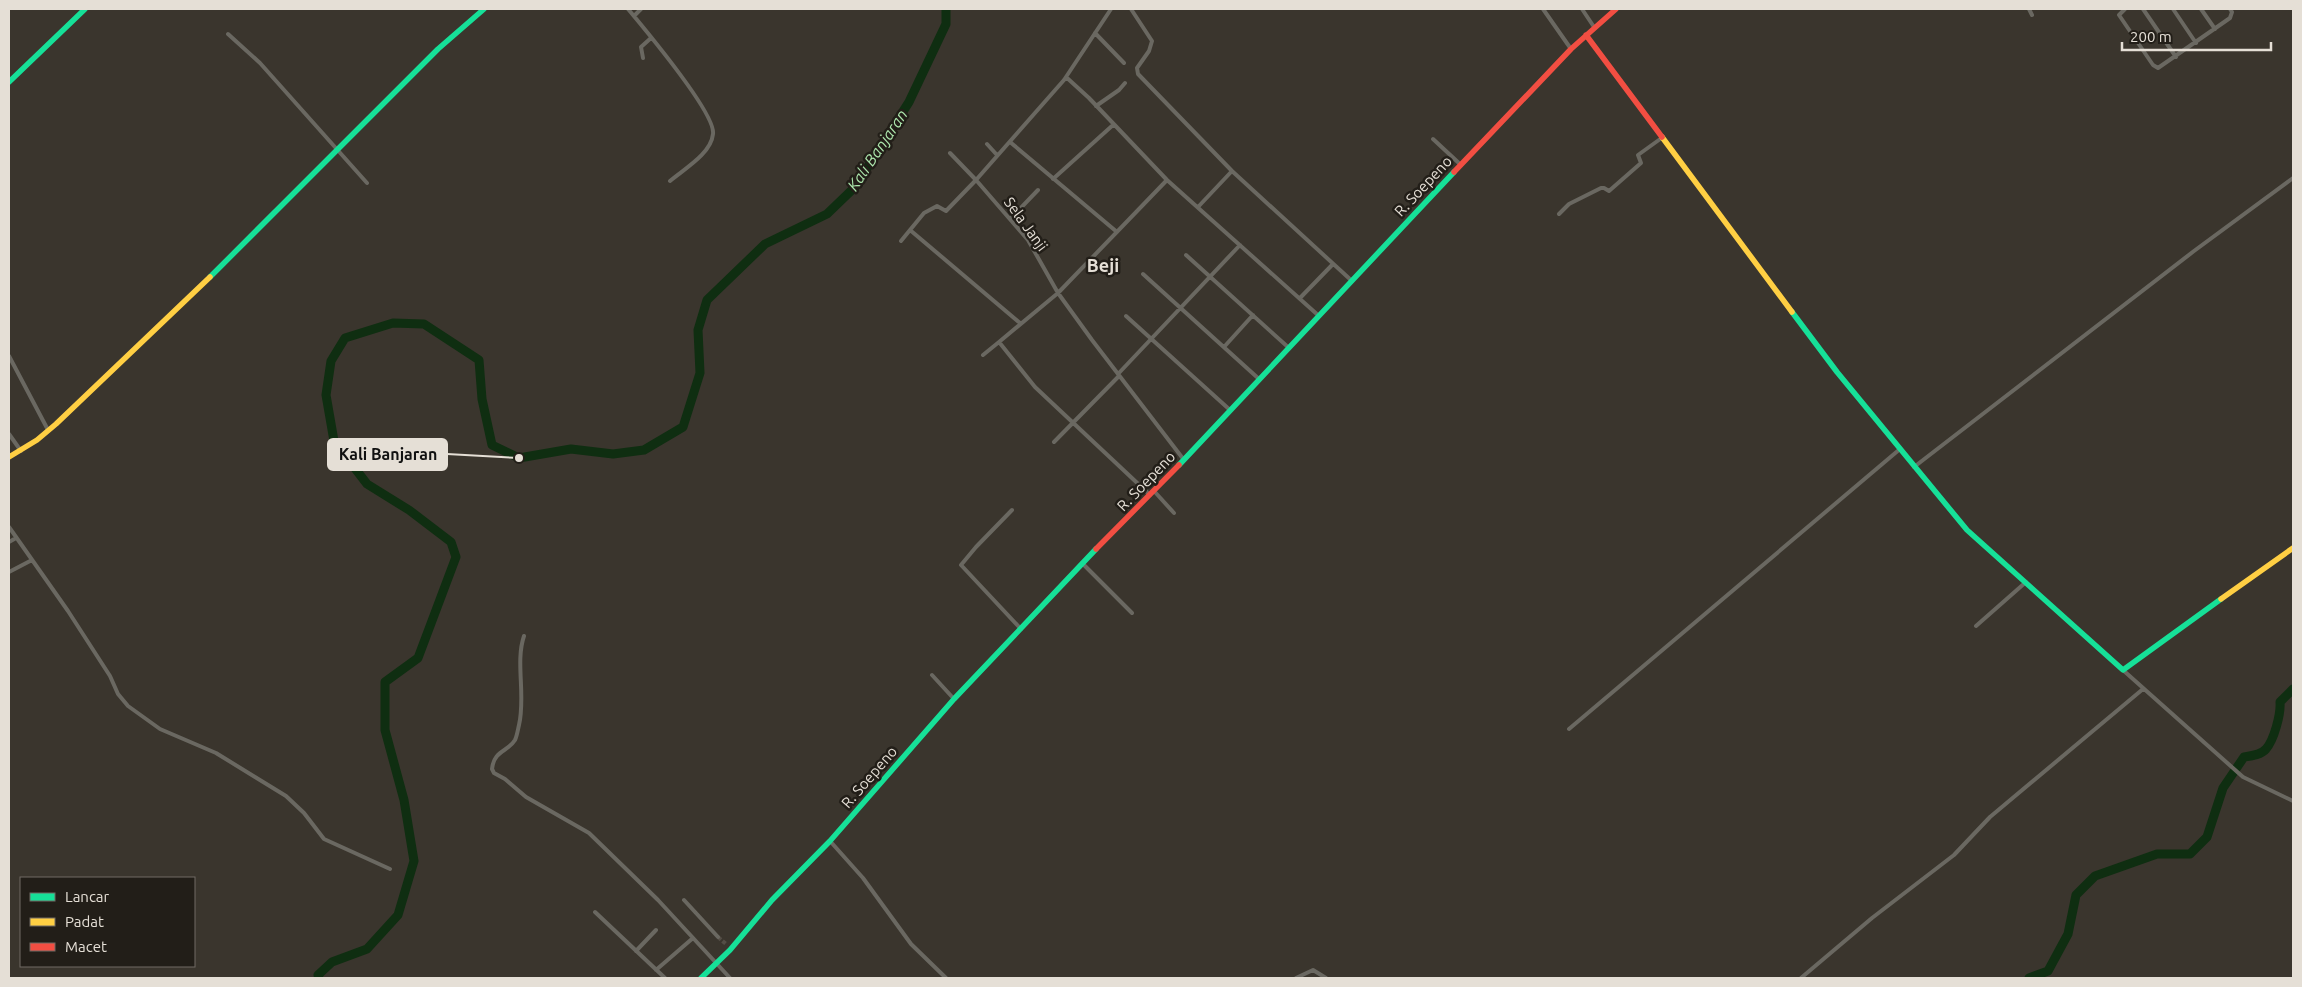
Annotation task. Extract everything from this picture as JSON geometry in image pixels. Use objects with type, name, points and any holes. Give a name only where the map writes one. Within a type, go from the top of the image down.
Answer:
[{"type":"street","points":[[9,82],[85,9]]},
{"type":"street","points":[[9,457],[21,451],[48,430],[230,258],[337,148],[438,49],[484,9]]},
{"type":"street","points":[[628,9],[692,92],[713,125],[710,145],[670,181]]},
{"type":"street","points":[[634,16],[641,9]]},
{"type":"street","points":[[901,241],[927,210],[937,206],[946,211],[976,180],[1066,77],[1112,9]]},
{"type":"street","points":[[1130,9],[1152,41],[1149,51],[1137,68],[1138,74],[1232,171],[1352,281]]},
{"type":"street","points":[[1543,9],[1571,49]]},
{"type":"street","points":[[1582,9],[1594,27]]},
{"type":"street","name":"R. Soepeno","points":[[701,978],[718,964],[772,900],[830,841],[954,699],[1082,563],[1184,460],[1571,49],[1616,9]]},
{"type":"street","points":[[2029,9],[2032,15]]},
{"type":"street","points":[[2125,9],[2119,15],[2156,68],[2163,66],[2215,29],[2232,15],[2230,9]]},
{"type":"street","points":[[2143,9],[2176,57]]},
{"type":"street","points":[[2173,9],[2196,43]]},
{"type":"street","points":[[2201,9],[2215,29]]},
{"type":"street","points":[[1095,33],[1124,63]]},
{"type":"street","points":[[228,34],[260,63],[367,183]]},
{"type":"street","points":[[1586,35],[1795,317],[1914,467],[1967,530],[2229,766],[2243,777],[2293,801]]},
{"type":"street","points":[[643,58],[641,47],[651,38]]},
{"type":"street","points":[[1066,77],[1167,180],[1319,316]]},
{"type":"street","points":[[1096,106],[1125,84]]},
{"type":"street","points":[[1054,179],[1113,125]]},
{"type":"street","points":[[1559,214],[1569,204],[1601,188],[1609,191],[1642,163],[1638,154],[1663,137]]},
{"type":"street","points":[[1433,138],[1461,165]]},
{"type":"street","points":[[1010,142],[1117,232]]},
{"type":"street","points":[[987,144],[998,155]]},
{"type":"street","name":"Sela Janji","points":[[950,153],[1011,218],[1028,240],[1058,293],[1184,460]]},
{"type":"street","points":[[1198,207],[1232,171]]},
{"type":"street","points":[[1914,467],[2186,257],[2293,178]]},
{"type":"street","points":[[983,355],[1058,293],[1167,180]]},
{"type":"street","points":[[1011,218],[1038,190]]},
{"type":"street","points":[[910,230],[1020,323]]},
{"type":"street","points":[[1054,442],[1240,245]]},
{"type":"street","points":[[1186,255],[1289,348]]},
{"type":"street","points":[[1300,298],[1333,264]]},
{"type":"street","points":[[1143,274],[1260,379]]},
{"type":"street","points":[[1224,347],[1252,315]]},
{"type":"street","points":[[1126,316],[1230,410]]},
{"type":"street","points":[[999,342],[1035,387],[1174,513]]},
{"type":"street","points":[[9,356],[48,430]]},
{"type":"street","points":[[9,434],[21,451]]},
{"type":"street","points":[[1568,730],[1900,449]]},
{"type":"street","points":[[1012,510],[976,547],[962,565],[1021,629]]},
{"type":"street","points":[[9,527],[68,611],[110,676],[118,694],[128,706],[160,729],[216,753],[286,796],[304,813],[322,837],[390,869]]},
{"type":"street","points":[[9,542],[16,538]]},
{"type":"street","points":[[2124,671],[2293,548]]},
{"type":"street","points":[[9,572],[32,560]]},
{"type":"street","points":[[1082,563],[1132,614]]},
{"type":"street","points":[[1976,626],[2026,582]]},
{"type":"street","points":[[524,636],[521,644],[523,692],[520,722],[515,740],[500,752],[492,764],[494,773],[505,779],[526,797],[589,833],[658,900],[730,978]]},
{"type":"street","points":[[932,676],[954,699]]},
{"type":"street","points":[[1800,978],[1872,918],[1954,855],[1990,817],[2143,689]]},
{"type":"street","points":[[830,841],[864,878],[911,944],[946,978]]},
{"type":"street","points":[[684,900],[718,937]]},
{"type":"street","points":[[595,912],[665,978]]},
{"type":"street","points":[[636,951],[656,930]]},
{"type":"street","points":[[656,970],[693,938]]},
{"type":"street","points":[[726,944],[730,950]]},
{"type":"street","points":[[1296,978],[1309,970],[1314,970],[1326,978]]},
{"type":"waterway","name":"Kali Banjaran","points":[[319,978],[318,975],[332,962],[367,949],[398,915],[414,861],[404,800],[385,730],[385,682],[418,658],[456,557],[451,542],[409,510],[367,484],[334,441],[326,395],[331,361],[345,338],[393,323],[424,324],[479,360],[482,399],[492,445],[519,458],[571,449],[613,454],[644,450],[683,427],[700,373],[698,330],[707,300],[765,244],[827,214],[855,187],[909,102],[946,24],[946,9]]},
{"type":"waterway","points":[[2029,978],[2048,971],[2068,934],[2076,895],[2095,876],[2157,854],[2190,854],[2207,837],[2223,788],[2244,757],[2261,753],[2269,745],[2276,727],[2280,702],[2293,689]]},
{"type":"tunnel","points":[[718,937],[726,944]]},
{"type":"traffic: fast","points":[[9,82],[85,9]]},
{"type":"traffic: fast","points":[[210,277],[438,49],[484,9]]},
{"type":"traffic: fast","points":[[1179,465],[1454,172]]},
{"type":"traffic: fast","points":[[1792,312],[1837,372],[1967,530],[2123,670],[2221,599]]},
{"type":"traffic: fast","points":[[701,978],[730,950],[772,900],[830,841],[954,699],[1096,549]]},
{"type":"traffic: slow","points":[[1662,137],[1792,312]]},
{"type":"traffic: slow","points":[[9,457],[37,440],[56,424],[210,277]]},
{"type":"traffic: slow","points":[[2221,599],[2293,548]]},
{"type":"traffic: jam","points":[[1454,172],[1571,49],[1616,9]]},
{"type":"traffic: jam","points":[[1586,35],[1662,137]]},
{"type":"traffic: jam","points":[[1096,549],[1179,465]]},
{"type":"place","name":"Kali Banjaran","points":[[519,458]]},
{"type":"district","name":"Beji","points":[[1103,265]]}]
